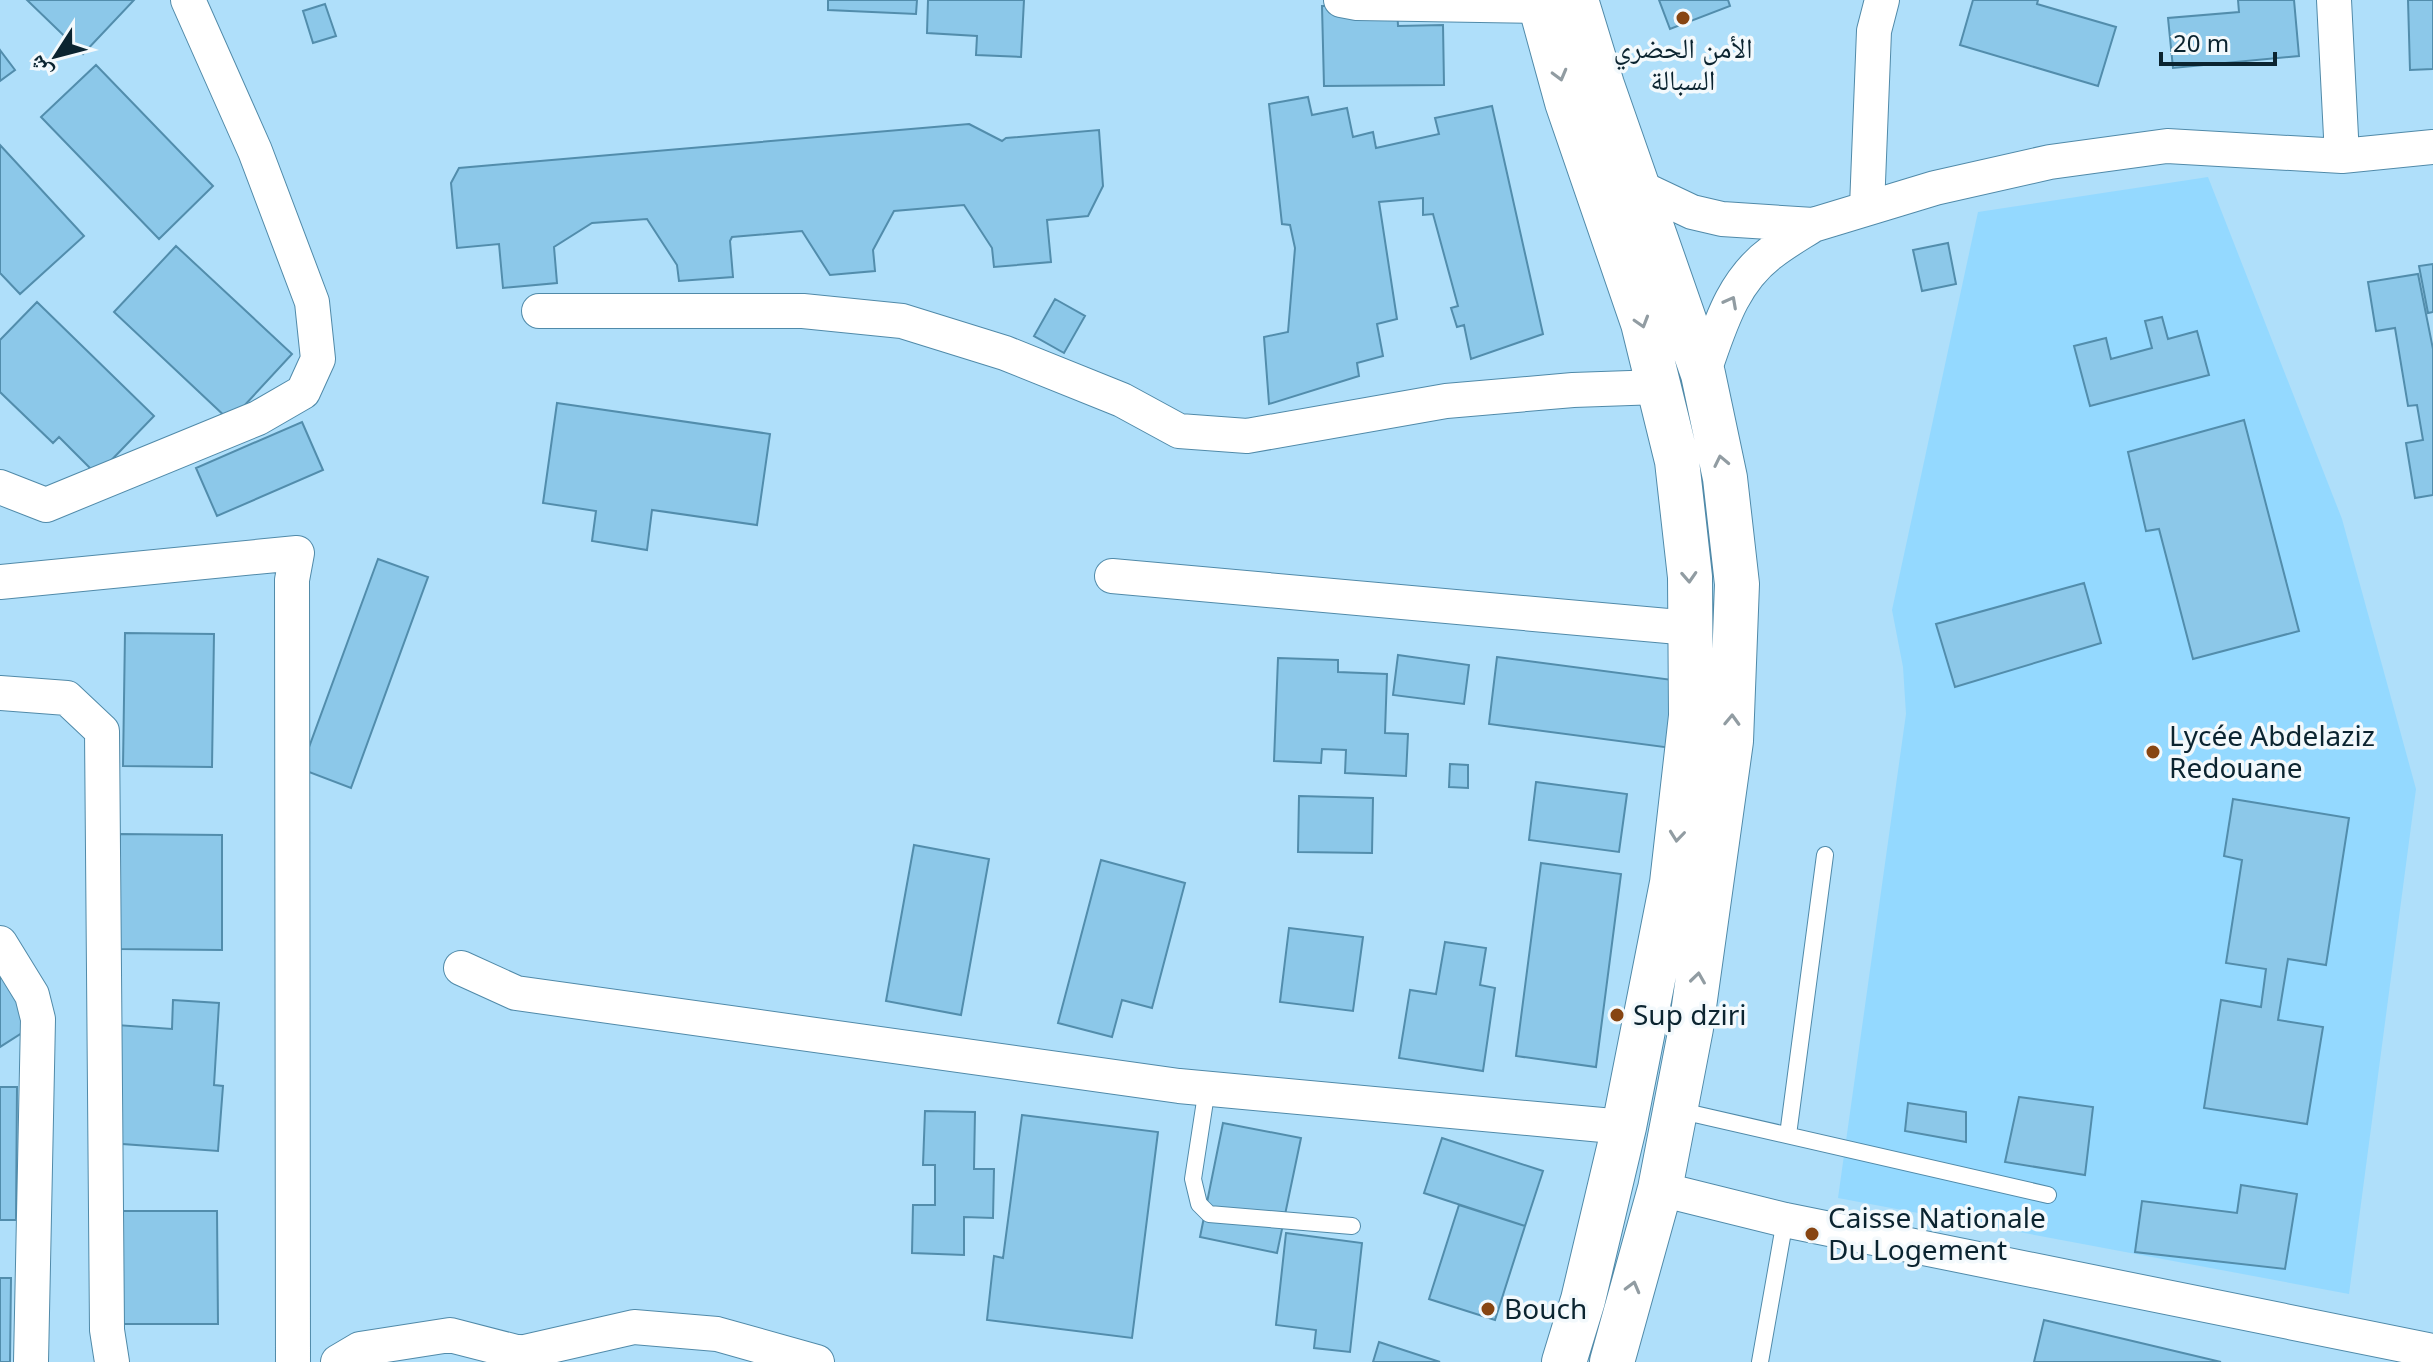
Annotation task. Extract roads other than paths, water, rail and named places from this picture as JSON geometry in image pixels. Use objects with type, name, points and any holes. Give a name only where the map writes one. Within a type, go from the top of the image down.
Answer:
[{"type":"main road","points":[[1552,2],[1637,186],[1703,374],[1725,478],[1737,584],[1731,741],[1691,1028],[1660,1189],[1612,1362]]},
{"type":"main road","points":[[1552,2],[1567,102],[1643,323],[1677,461],[1690,577],[1691,716],[1672,883],[1624,1127],[1583,1300],[1564,1362]]},
{"type":"street","points":[[0,487],[46,505],[258,418],[303,392],[318,359],[312,302],[255,151],[188,0]]},
{"type":"street","points":[[1341,0],[1357,3],[1552,2]]},
{"type":"street","points":[[1867,207],[1874,31],[1882,0]]},
{"type":"street","points":[[2334,0],[2342,156]]},
{"type":"street","points":[[1703,374],[1726,309],[1743,281],[1769,254],[1813,225],[1867,207],[2050,162],[2167,146],[2342,156],[2433,147]]},
{"type":"street","points":[[1637,186],[1692,212],[1722,219],[1813,225]]},
{"type":"street","points":[[539,311],[803,311],[902,321],[1020,359],[1122,400],[1179,431],[1247,436],[1446,401],[1573,390],[1659,387]]},
{"type":"street","points":[[0,582],[297,553],[292,580],[293,1362]]},
{"type":"street","points":[[1112,576],[1690,628]]},
{"type":"street","points":[[0,693],[67,698],[102,731],[107,1330],[112,1362]]},
{"type":"street","points":[[0,943],[32,995],[38,1019],[31,1362]]},
{"type":"street","points":[[461,968],[516,993],[1207,1088],[1624,1127]]},
{"type":"street","points":[[1660,1189],[1785,1220],[2433,1351]]},
{"type":"street","points":[[338,1362],[360,1349],[450,1335],[517,1357],[634,1327],[717,1334],[817,1362]]},
{"type":"lane","points":[[1788,1135],[1825,855]]},
{"type":"lane","points":[[1207,1088],[1193,1179],[1199,1204],[1209,1214],[1352,1226]]},
{"type":"lane","points":[[1675,1110],[2048,1195]]},
{"type":"lane","points":[[1760,1362],[1785,1220]]},
{"type":"place","name":"الأمن الحضري السبالة","points":[[1683,18]]},
{"type":"place","name":"Lycée Abdelaziz Redouane","points":[[2153,752]]},
{"type":"place","name":"Sup dziri","points":[[1617,1015]]},
{"type":"place","name":"Caisse Nationale Du Logement","points":[[1812,1234]]},
{"type":"place","name":"Bouch","points":[[1488,1309]]}]
